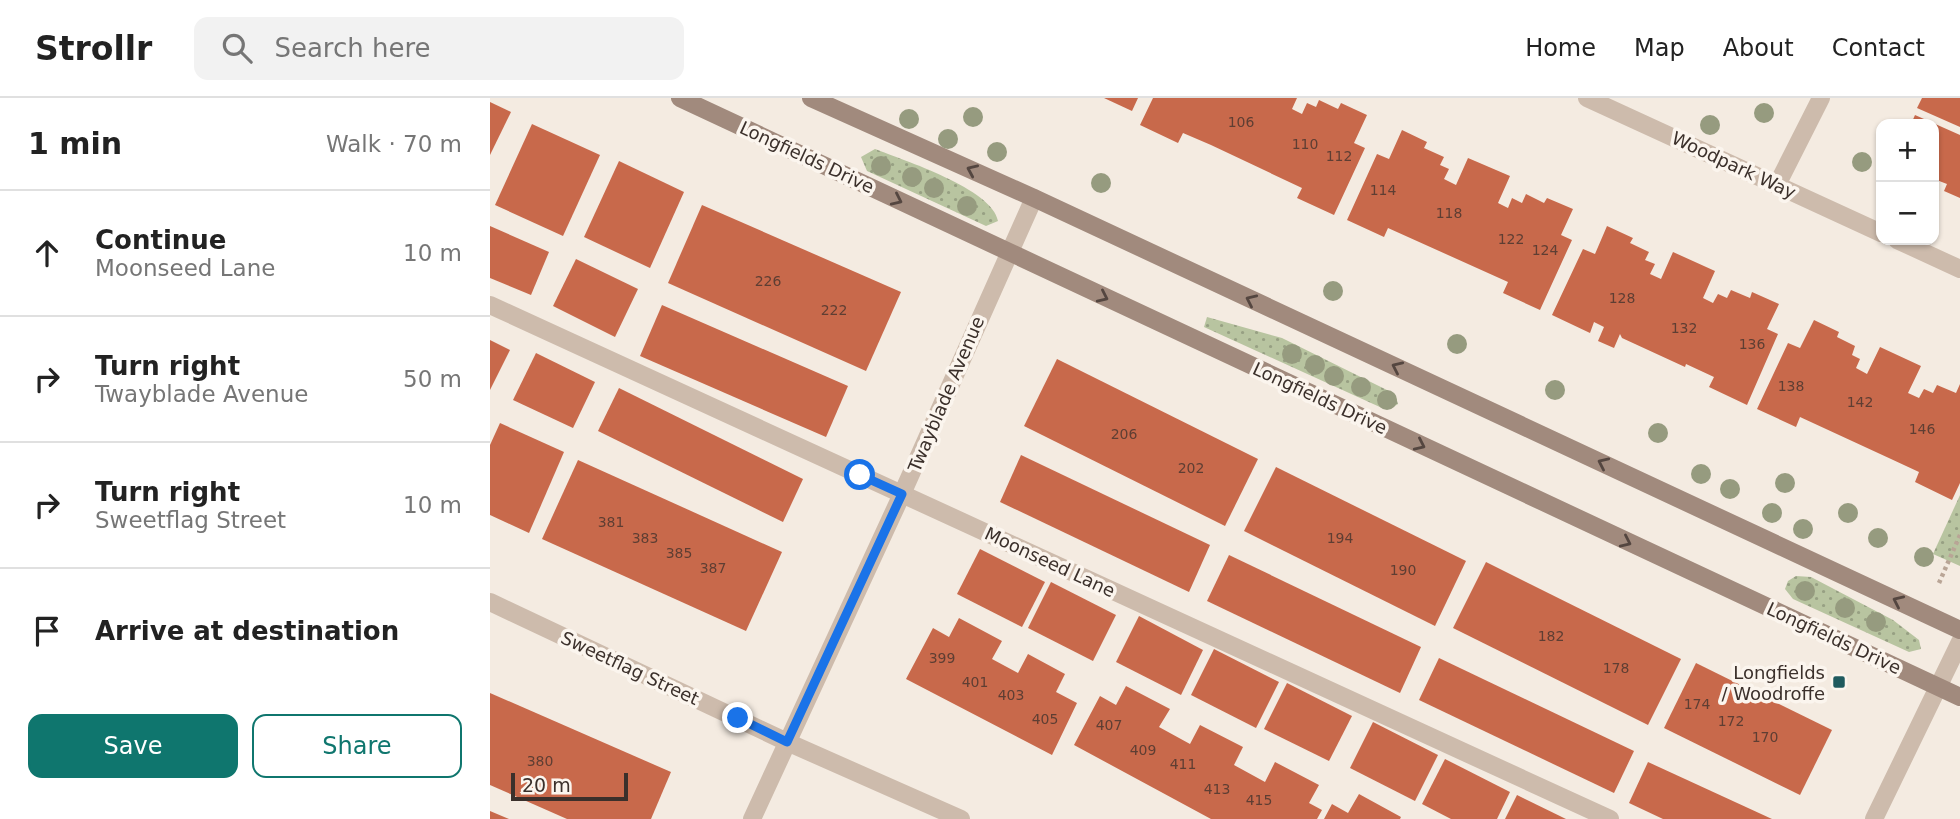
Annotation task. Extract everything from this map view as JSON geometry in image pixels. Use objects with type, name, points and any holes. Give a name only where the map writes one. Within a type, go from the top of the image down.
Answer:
[{"type":"street","name":"Longfields Drive","points":[[680,98],[1960,697]]},
{"type":"street","points":[[811,98],[1034,198],[1960,630]]},
{"type":"street","name":"Woodpark Way","points":[[1587,98],[1876,231]]},
{"type":"street","points":[[1777,185],[1821,98]]},
{"type":"street","name":"Twayblade Avenue","points":[[751,819],[902,494],[1034,198]]},
{"type":"street","points":[[1908,245],[1960,269]]},
{"type":"street","name":"Moonseed Lane","points":[[490,305],[1610,819]]},
{"type":"street","name":"Sweetflag Street","points":[[490,602],[787,742],[961,819]]},
{"type":"street","points":[[1874,819],[1960,642]]},
{"type":"path","points":[[1939,583],[1960,536]]},
{"type":"green space","points":[[875,149],[925,168],[964,187],[992,209],[998,221],[986,226],[867,171],[861,157]]},
{"type":"green space","points":[[1207,317],[1282,338],[1395,394],[1398,404],[1390,409],[1382,408],[1204,327]]},
{"type":"green space","points":[[1960,495],[1960,566],[1933,554]]},
{"type":"green space","points":[[1796,576],[1811,577],[1893,620],[1919,640],[1921,649],[1909,652],[1793,599],[1785,589],[1788,581]]},
{"type":"building","points":[[1104,98],[1138,98],[1132,111]]},
{"type":"building","points":[[1153,98],[1297,98],[1292,109],[1302,114],[1307,103],[1316,107],[1319,100],[1338,109],[1341,103],[1367,115],[1354,143],[1365,148],[1334,215],[1297,198],[1302,188],[1211,145],[1183,133],[1178,143],[1140,125]]},
{"type":"building","points":[[1922,98],[1960,98],[1960,127],[1917,108]]},
{"type":"building","points":[[490,102],[511,112],[490,155]]},
{"type":"building","points":[[532,124],[600,155],[563,236],[495,205]]},
{"type":"building","points":[[1939,126],[1960,135],[1960,198],[1944,191],[1947,184],[1939,181]]},
{"type":"building","points":[[1402,130],[1427,142],[1424,148],[1444,157],[1440,165],[1449,169],[1444,179],[1456,185],[1468,158],[1510,176],[1498,203],[1508,208],[1512,198],[1522,203],[1526,194],[1544,203],[1547,198],[1573,209],[1561,235],[1572,240],[1540,310],[1503,293],[1508,282],[1388,228],[1384,237],[1347,220],[1377,154],[1389,159]]},
{"type":"building","points":[[619,161],[684,192],[650,268],[584,237]]},
{"type":"building","points":[[702,205],[901,292],[866,371],[668,283]]},
{"type":"building","points":[[490,226],[549,252],[531,295],[490,278]]},
{"type":"building","points":[[1607,226],[1633,238],[1630,243],[1649,252],[1645,260],[1655,264],[1650,274],[1661,279],[1673,252],[1715,271],[1703,298],[1713,303],[1718,294],[1727,298],[1731,290],[1750,298],[1752,292],[1779,304],[1767,329],[1778,334],[1747,405],[1709,387],[1714,377],[1686,364],[1685,367],[1622,338],[1620,334],[1614,348],[1598,341],[1604,327],[1594,322],[1590,333],[1552,315],[1583,249],[1595,254]]},
{"type":"building","points":[[576,259],[638,289],[615,337],[553,306]]},
{"type":"building","points":[[662,305],[848,386],[826,437],[640,356]]},
{"type":"building","points":[[1814,320],[1839,332],[1837,337],[1855,346],[1852,355],[1860,359],[1856,368],[1867,374],[1880,347],[1921,366],[1908,393],[1919,398],[1924,389],[1933,393],[1937,385],[1956,393],[1960,384],[1960,483],[1952,500],[1915,482],[1919,472],[1800,417],[1796,427],[1757,409],[1788,343],[1800,348]]},
{"type":"building","points":[[490,340],[510,350],[490,390]]},
{"type":"building","points":[[536,353],[595,382],[573,428],[513,400]]},
{"type":"building","points":[[1057,359],[1258,459],[1225,526],[1024,426]]},
{"type":"building","points":[[619,388],[803,479],[783,522],[598,431]]},
{"type":"building","points":[[500,423],[564,452],[529,533],[490,515],[490,445]]},
{"type":"building","points":[[1021,455],[1210,545],[1189,592],[1000,502]]},
{"type":"building","points":[[578,460],[782,552],[746,631],[542,539]]},
{"type":"building","points":[[1276,467],[1466,561],[1435,626],[1244,531]]},
{"type":"building","points":[[980,549],[1045,582],[1022,627],[957,594]]},
{"type":"building","points":[[1229,555],[1421,647],[1400,693],[1207,601]]},
{"type":"building","points":[[1486,562],[1681,659],[1648,725],[1453,628]]},
{"type":"building","points":[[1051,582],[1116,615],[1093,661],[1028,628]]},
{"type":"building","points":[[1139,616],[1203,650],[1181,695],[1116,662]]},
{"type":"building","points":[[959,618],[1002,641],[992,659],[1018,673],[1028,654],[1065,674],[1056,692],[1077,703],[1052,755],[906,679],[933,628],[949,637]]},
{"type":"building","points":[[1214,649],[1279,682],[1256,728],[1191,695]]},
{"type":"building","points":[[1439,658],[1634,751],[1614,793],[1419,700]]},
{"type":"building","points":[[1696,663],[1832,730],[1800,795],[1664,728]]},
{"type":"building","points":[[1287,683],[1352,716],[1329,761],[1264,729]]},
{"type":"building","points":[[1126,686],[1170,709],[1159,727],[1190,744],[1200,725],[1243,747],[1234,765],[1265,782],[1275,762],[1319,785],[1309,803],[1322,810],[1317,819],[1211,819],[1074,745],[1100,696],[1116,705]]},
{"type":"building","points":[[490,693],[671,772],[651,819],[567,819],[490,785]]},
{"type":"building","points":[[1373,722],[1438,755],[1415,801],[1350,768]]},
{"type":"building","points":[[1445,759],[1510,792],[1497,819],[1451,819],[1422,804]]},
{"type":"building","points":[[1648,762],[1772,819],[1663,819],[1629,803]]},
{"type":"building","points":[[1359,794],[1401,817],[1400,819],[1324,819],[1332,804],[1348,813]]},
{"type":"building","points":[[1517,795],[1566,819],[1505,819]]},
{"type":"building","points":[[490,811],[509,819],[490,819]]},
{"type":"place","name":"Longfields / Woodroffe","points":[[1839,682]]},
{"type":"route","points":[[738,718],[787,742],[902,494],[860,475]]}]
